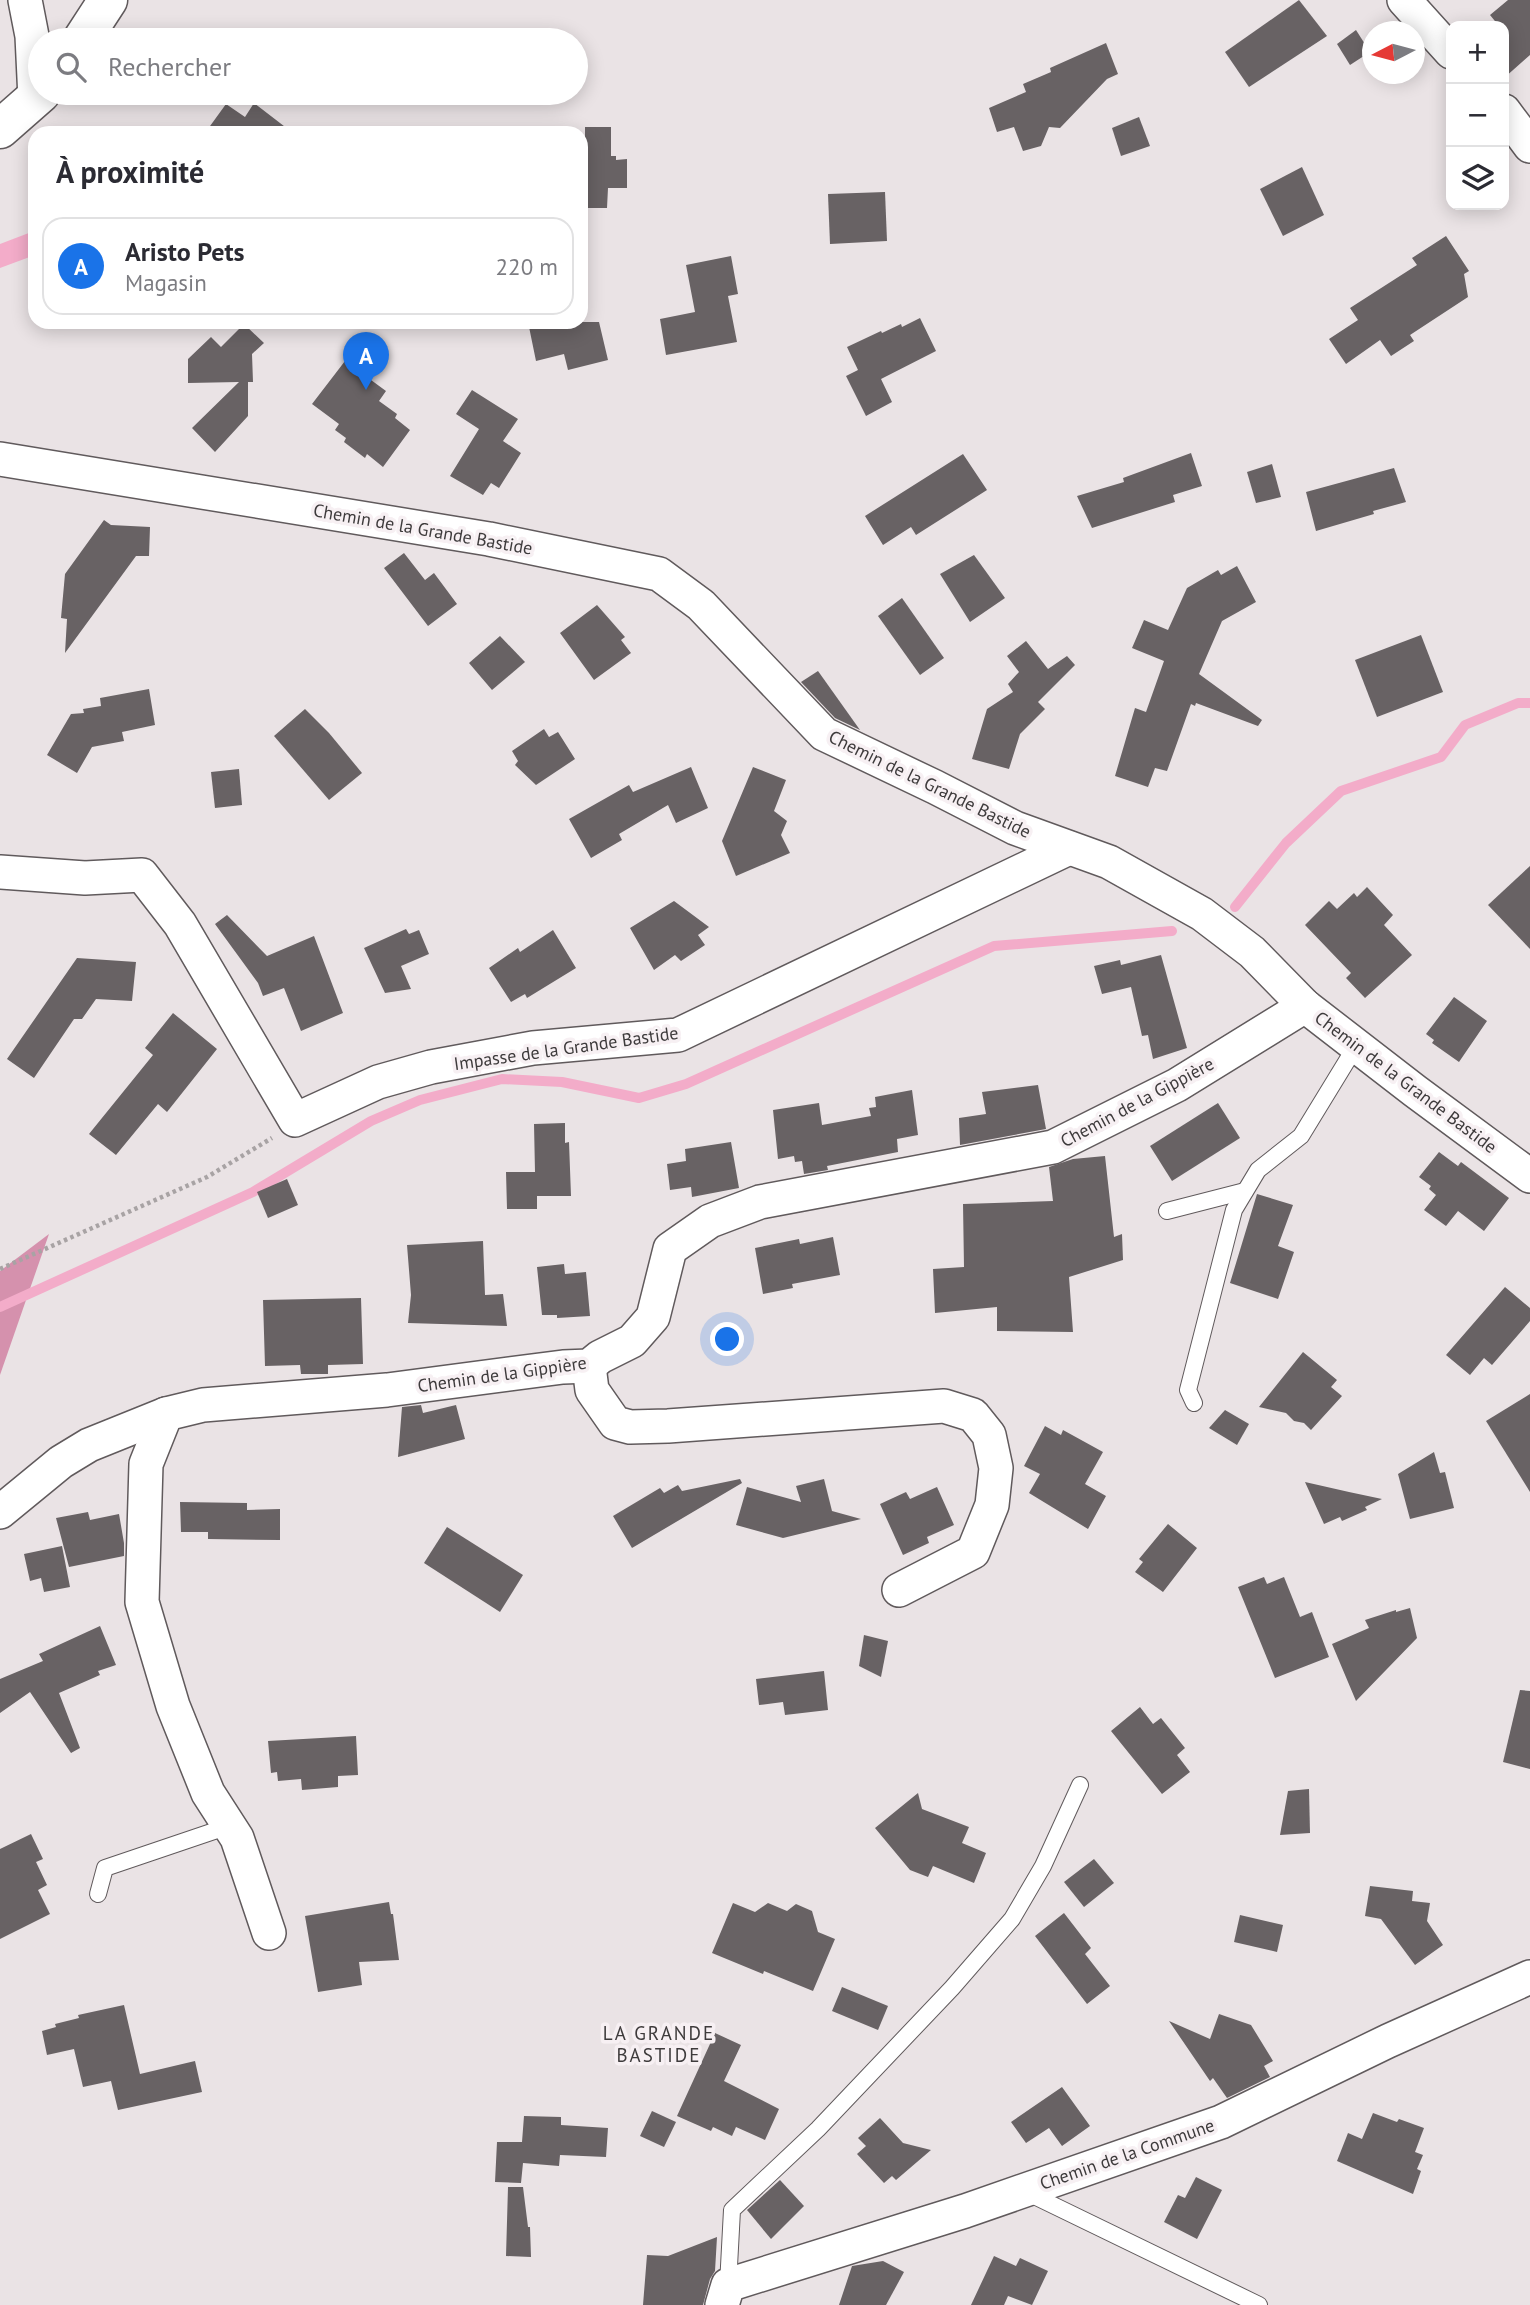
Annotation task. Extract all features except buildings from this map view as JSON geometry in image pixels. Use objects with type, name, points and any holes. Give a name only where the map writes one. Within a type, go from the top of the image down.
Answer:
[{"type":"main road","points":[[90,28],[108,0]]},
{"type":"main road","points":[[0,129],[28,105]]},
{"type":"street","points":[[25,0],[30,28]]},
{"type":"street","points":[[1404,0],[1446,46]]},
{"type":"street","points":[[1509,118],[1530,146]]},
{"type":"street","name":"Chemin de la Grande Bastide","points":[[0,459],[489,539],[659,575],[701,605],[824,734],[1015,828],[1109,862],[1202,914],[1252,952],[1305,1006],[1530,1175]]},
{"type":"street","name":"Impasse de la Grande Bastide","points":[[295,1120],[378,1082],[431,1067],[533,1048],[678,1035],[1069,848]]},
{"type":"street","points":[[0,872],[85,878],[142,875],[180,924],[295,1120]]},
{"type":"street","name":"Chemin de la Gippière","points":[[0,1512],[61,1462],[89,1445],[166,1414],[203,1405],[387,1390],[589,1366],[600,1357],[632,1341],[653,1317],[670,1249],[710,1221],[760,1202],[1053,1147],[1177,1085],[1305,1006]]},
{"type":"street","points":[[589,1366],[592,1390],[615,1423],[630,1427],[944,1406],[974,1415],[989,1435],[996,1468],[992,1505],[973,1552],[899,1590]]},
{"type":"street","points":[[166,1414],[146,1464],[142,1602],[173,1706],[208,1793],[236,1838],[269,1933]]},
{"type":"street","name":"Chemin de la Commune","points":[[725,2295],[1221,2122],[1388,2041],[1530,1977]]},
{"type":"lane","points":[[1194,1403],[1188,1390],[1234,1210],[1258,1170],[1301,1136],[1356,1046]]},
{"type":"lane","points":[[1167,1211],[1245,1191]]},
{"type":"lane","points":[[725,2295],[732,2210],[828,2119],[952,1988],[1012,1919],[1042,1866],[1080,1785]]},
{"type":"lane","points":[[99,1894],[104,1868],[229,1826]]},
{"type":"lane","points":[[1024,2191],[1259,2305]]},
{"type":"path","points":[[0,1269],[207,1177],[268,1141],[295,1120]]},
{"type":"shaded area","points":[[28,233],[28,258],[0,268],[0,244]]},
{"type":"shaded area","points":[[49,1234],[0,1375],[0,1271]]},
{"type":"waterway","points":[[1235,907],[1286,843],[1341,791],[1441,757],[1465,725],[1518,703],[1530,703]]},
{"type":"waterway","points":[[0,1307],[253,1192],[371,1121],[420,1100],[502,1079],[562,1082],[639,1098],[686,1084],[994,946],[1172,931]]},
{"type":"place","name":"Aristo Pets","points":[[366,390]]},
{"type":"district","name":"LA GRANDE BASTIDE","points":[[659,2044]]}]
